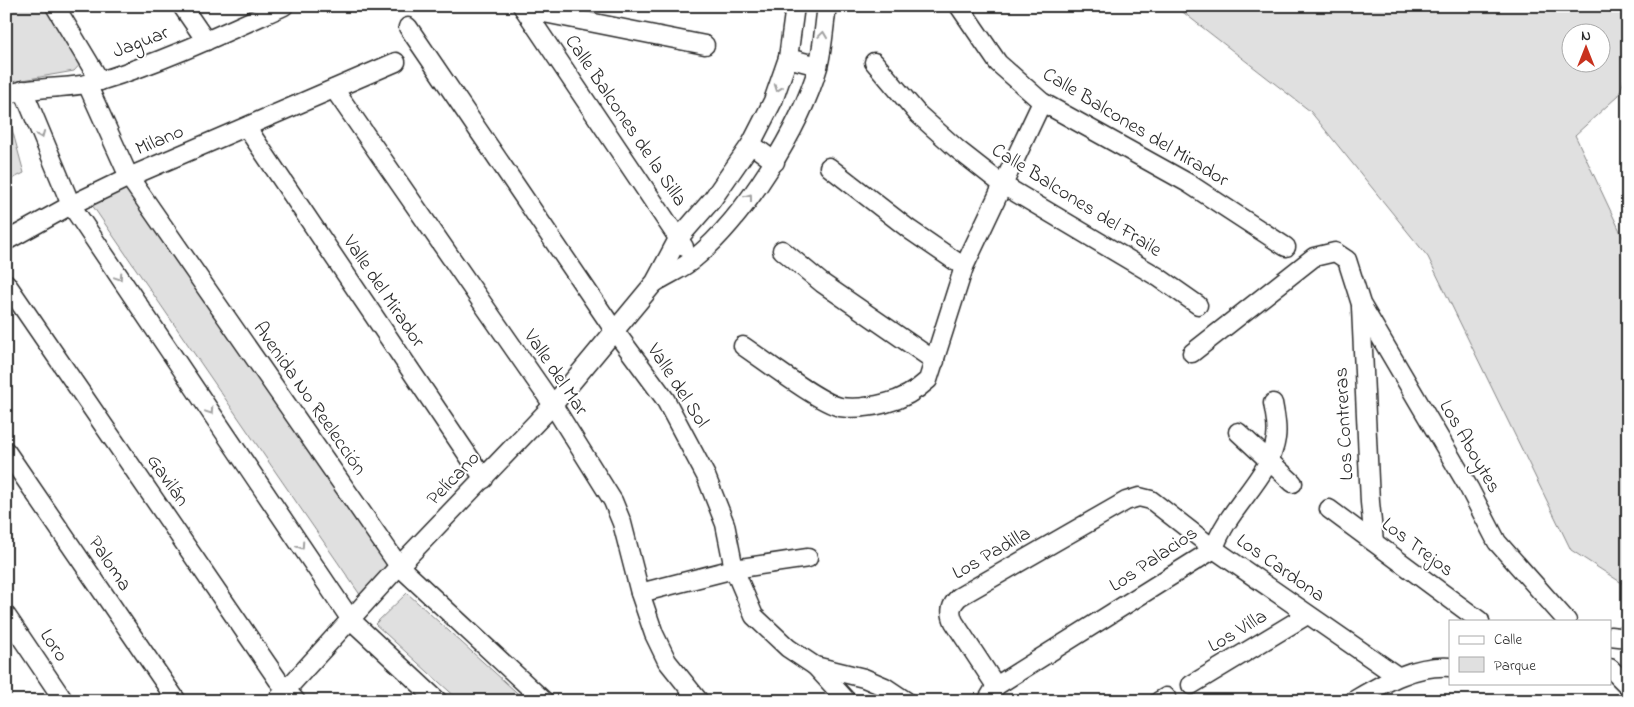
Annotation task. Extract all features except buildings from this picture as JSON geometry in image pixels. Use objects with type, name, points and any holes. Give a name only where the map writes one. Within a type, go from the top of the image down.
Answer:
[{"type":"street","name":"Avenida No Reelección","points":[[55,6],[94,82],[129,177],[399,566],[544,701]]},
{"type":"street","points":[[182,6],[206,41]]},
{"type":"street","name":"Jaguar","points":[[15,92],[94,82],[206,41],[284,6]]},
{"type":"street","name":"Pelícano","points":[[286,697],[399,566],[553,405],[656,282],[678,239],[712,200],[751,144],[773,101],[788,58],[796,6]]},
{"type":"street","name":"Pelícano","points":[[656,282],[694,259],[734,217],[775,162],[797,120],[818,66],[827,6]]},
{"type":"street","name":"Calle Balcones del Mirador","points":[[959,6],[998,63],[1042,102],[1188,183],[1286,248]]},
{"type":"street","points":[[523,8],[705,45]]},
{"type":"street","name":"Calle Balcones de la Silla","points":[[523,8],[678,239],[694,259]]},
{"type":"street","name":"Valle del Sol","points":[[408,27],[614,330],[665,399],[706,476],[725,524],[734,570],[754,616],[788,648],[815,666],[870,681],[906,701]]},
{"type":"street","points":[[788,58],[818,66]]},
{"type":"street","name":"Milano","points":[[6,241],[71,205],[129,177],[248,128],[396,62]]},
{"type":"street","name":"Calle Balcones del Fraile","points":[[874,62],[918,114],[956,149],[1003,185],[1158,277],[1198,305]]},
{"type":"street","name":"Valle del Mar","points":[[334,89],[553,405],[613,502],[622,523],[640,594],[654,634],[667,661],[700,701]]},
{"type":"street","points":[[15,92],[71,205],[351,620],[438,701]]},
{"type":"street","points":[[743,346],[824,400],[839,407],[874,406],[900,400],[917,391],[928,380],[964,268],[1042,102]]},
{"type":"street","name":"Valle del Mirador","points":[[248,128],[484,479]]},
{"type":"street","points":[[751,144],[775,162]]},
{"type":"street","points":[[830,167],[910,230],[964,268]]},
{"type":"street","points":[[712,200],[734,217]]},
{"type":"street","points":[[782,250],[822,284],[935,361]]},
{"type":"street","name":"Los Aboytes","points":[[1192,353],[1314,257],[1326,253],[1341,254],[1347,260],[1361,304],[1469,488],[1497,542],[1566,620]]},
{"type":"street","name":"Gavilán","points":[[6,283],[286,697]]},
{"type":"street","name":"Los Contreras","points":[[1361,304],[1370,502],[1374,542]]},
{"type":"street","name":"Los Palacios","points":[[992,693],[1214,549],[1228,518],[1268,462],[1276,437],[1273,403]]},
{"type":"street","points":[[1238,432],[1268,462],[1293,483]]},
{"type":"street","name":"Paloma","points":[[6,450],[177,701]]},
{"type":"street","name":"Los Cardona","points":[[1139,496],[1151,500],[1214,549],[1396,676]]},
{"type":"street","name":"Los Padilla","points":[[992,693],[950,615],[953,603],[960,596],[1126,501],[1139,496]]},
{"type":"street","name":"Los Trejos","points":[[1329,510],[1479,620]]},
{"type":"street","points":[[640,594],[734,570],[808,558]]},
{"type":"street","name":"Loro","points":[[6,615],[64,701]]},
{"type":"street","name":"Los Villa","points":[[1191,685],[1307,615]]},
{"type":"street","points":[[1612,636],[1628,638]]},
{"type":"street","points":[[815,666],[847,701]]},
{"type":"street","points":[[1353,701],[1396,676],[1418,669],[1449,667]]},
{"type":"street","points":[[1612,671],[1621,684]]},
{"type":"street","points":[[855,701],[870,681]]},
{"type":"green space","points":[[6,6],[51,6],[86,58],[74,71],[6,83]]},
{"type":"green space","points":[[1175,6],[1628,6],[1628,68],[1619,95],[1575,135],[1628,248],[1628,587],[1571,550],[1428,257],[1310,111]]},
{"type":"green space","points":[[6,112],[24,173],[6,182]]},
{"type":"green space","points":[[126,186],[390,570],[363,599],[92,205]]},
{"type":"green space","points":[[407,593],[526,701],[460,701],[375,624]]}]
